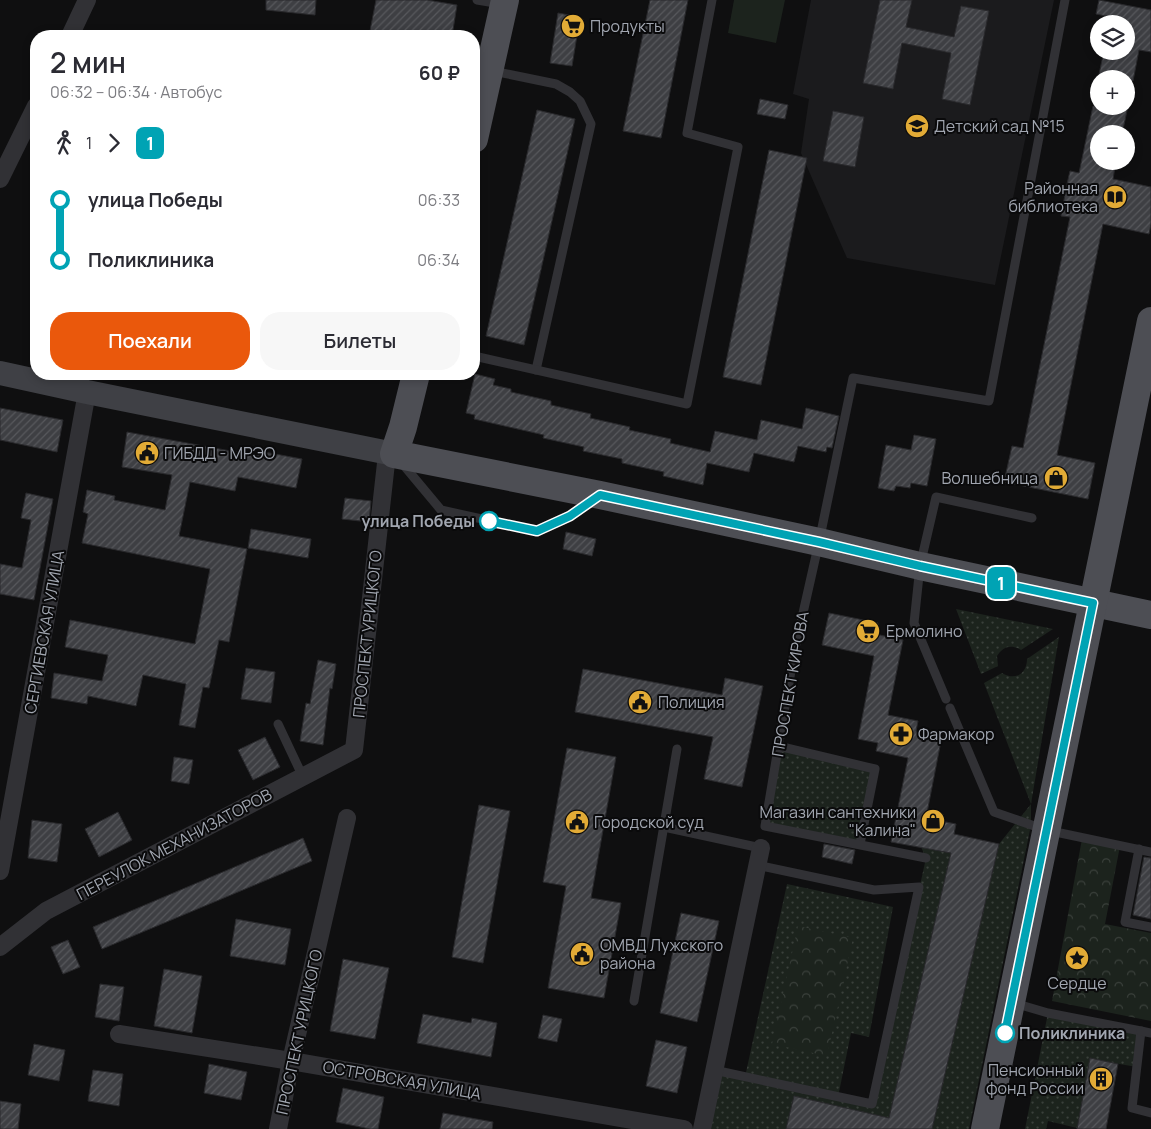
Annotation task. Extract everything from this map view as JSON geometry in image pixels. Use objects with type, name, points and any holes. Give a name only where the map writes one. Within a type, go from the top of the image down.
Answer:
[{"type":"main road","points":[[480,111],[504,2]]},
{"type":"main road","points":[[985,1129],[1151,321]]},
{"type":"main road","name":"ПРОСПЕКТ УРИЦКОГО","points":[[394,454],[415,380]]},
{"type":"main road","points":[[394,454],[600,495],[1151,615]]},
{"type":"street","points":[[73,30],[88,0]]},
{"type":"street","points":[[0,179],[30,118]]},
{"type":"street","points":[[0,373],[30,380]]},
{"type":"street","points":[[32,380],[394,454]]},
{"type":"street","name":"СЕРГИЕВСКАЯ УЛИЦА","points":[[0,871],[87,392]]},
{"type":"street","name":"ПРОСПЕКТ УРИЦКОГО","points":[[354,750],[386,463],[394,454]]},
{"type":"street","name":"ПЕРЕУЛОК МЕХАНИЗАТОРОВ","points":[[0,947],[46,911],[354,750]]},
{"type":"street","name":"ПРОСПЕКТ УРИЦКОГО","points":[[278,1129],[291,1061],[347,818]]},
{"type":"street","points":[[702,1129],[761,848]]},
{"type":"street","name":"ОСТРОВСКАЯ УЛИЦА","points":[[119,1034],[291,1061],[684,1129]]},
{"type":"lane","points":[[477,0],[504,2]]},
{"type":"lane","points":[[480,357],[687,404],[738,147],[687,133],[712,0]]},
{"type":"lane","name":"ПРОСПЕКТ КИРОВА","points":[[860,844],[765,826],[794,653],[853,378],[989,401],[1065,0]]},
{"type":"lane","points":[[489,70],[556,84],[570,92],[580,101],[591,124],[536,370]]},
{"type":"lane","points":[[394,454],[441,510],[537,531],[570,516],[600,495]]},
{"type":"lane","points":[[1032,518],[936,497],[920,566],[914,623],[994,812],[1046,830],[1151,852]]},
{"type":"lane","points":[[278,724],[303,777]]},
{"type":"lane","points":[[778,746],[874,769],[860,844],[926,858]]},
{"type":"lane","points":[[634,1001],[677,749]]},
{"type":"lane","points":[[664,827],[761,848]]},
{"type":"lane","points":[[1139,849],[1125,922],[1151,928]]},
{"type":"lane","points":[[714,1070],[872,1104],[919,887],[874,890],[757,865]]},
{"type":"lane","points":[[1011,1002],[1048,1013],[1151,1033]]},
{"type":"lane","points":[[1140,1031],[1132,1108],[1151,1113]]},
{"type":"shaded area","name":"Детский сад №15","points":[[811,0],[1054,0],[995,285],[847,258],[801,153],[809,99],[793,94]]},
{"type":"green space","points":[[734,0],[785,0],[776,43],[728,33]]},
{"type":"green space","points":[[956,609],[1053,629],[1021,650],[1014,647],[1005,648],[997,656],[998,666],[981,674]]},
{"type":"green space","points":[[1059,637],[1031,804],[984,683],[1002,673],[1011,676],[1019,675],[1025,669],[1027,659]]},
{"type":"green space","points":[[778,746],[875,769],[860,844],[765,826]]},
{"type":"green space","points":[[1031,804],[1031,825],[969,1129],[932,1129],[999,844]]},
{"type":"green space","points":[[1082,839],[1120,846],[1105,924],[1151,933],[1151,1021],[1052,1001]]},
{"type":"green space","points":[[921,847],[951,853],[889,1118],[794,1096],[786,1129],[712,1129],[702,1127],[714,1070],[745,1077],[787,884],[893,907],[869,1037],[851,1033],[838,1097],[872,1104],[926,858]]},
{"type":"green space","points":[[798,926],[853,938],[827,1056],[772,1044]]},
{"type":"green space","points":[[1048,1013],[1141,1031],[1137,1067],[1090,1059],[1077,1128],[1048,1121],[1046,1129],[1025,1129]]},
{"type":"building","points":[[266,0],[316,0],[315,15],[266,10]]},
{"type":"building","points":[[376,0],[427,0],[457,5],[453,30],[370,30]]},
{"type":"building","points":[[650,0],[688,0],[661,138],[623,131]]},
{"type":"building","points":[[880,0],[912,0],[906,27],[954,37],[961,6],[989,11],[970,105],[942,99],[951,53],[902,43],[893,89],[863,83]]},
{"type":"building","points":[[1099,0],[1151,10],[1151,52],[1139,50],[1135,71],[1100,70],[1102,60],[1135,60],[1135,15],[1096,14]]},
{"type":"building","points":[[558,13],[580,17],[572,66],[550,63]]},
{"type":"building","points":[[760,99],[788,105],[785,119],[757,114]]},
{"type":"building","points":[[537,110],[575,119],[524,345],[486,336]]},
{"type":"building","points":[[833,111],[864,117],[855,167],[823,161]]},
{"type":"building","points":[[1091,115],[1126,115],[1124,125],[1090,125],[1090,170],[1114,170],[1113,179],[1151,187],[1151,224],[1149,234],[1103,224],[1057,455],[1095,463],[1088,499],[1004,482],[1012,446],[1023,448],[1070,217],[1061,216],[1067,184],[1070,171],[1079,173]]},
{"type":"building","points":[[769,150],[807,158],[761,385],[723,377]]},
{"type":"building","points":[[480,375],[495,379],[493,385],[511,389],[511,392],[551,401],[551,405],[591,414],[590,418],[630,427],[629,430],[671,439],[670,443],[710,452],[715,431],[757,440],[761,420],[802,429],[806,408],[839,416],[832,448],[827,447],[826,452],[798,446],[794,462],[754,453],[749,472],[707,463],[703,485],[663,476],[664,472],[622,463],[622,459],[583,451],[584,447],[543,438],[544,435],[474,419],[475,415],[466,413],[474,380],[480,380]]},
{"type":"building","points":[[0,408],[63,420],[57,452],[0,440]]},
{"type":"building","points":[[127,432],[258,456],[259,451],[302,459],[296,488],[238,477],[235,491],[190,482],[179,536],[247,549],[229,642],[219,640],[209,688],[203,687],[195,728],[179,725],[186,684],[143,675],[136,706],[88,696],[87,704],[51,698],[54,673],[102,681],[108,655],[65,647],[70,620],[195,644],[210,569],[82,543],[88,514],[83,512],[87,490],[115,496],[114,500],[165,510],[172,475],[122,467]]},
{"type":"building","points":[[914,435],[936,439],[927,486],[911,483],[910,488],[896,486],[894,491],[878,488],[886,445],[911,450]]},
{"type":"building","points":[[26,493],[53,499],[34,600],[0,594],[0,564],[22,568],[31,520],[21,518]]},
{"type":"building","points":[[345,498],[371,501],[369,522],[342,519]]},
{"type":"building","points":[[251,529],[311,539],[308,558],[248,548]]},
{"type":"building","points":[[566,532],[596,539],[592,556],[563,549]]},
{"type":"building","points":[[829,613],[878,623],[875,634],[903,640],[888,715],[918,721],[916,731],[942,736],[926,818],[956,824],[954,834],[999,844],[932,1129],[786,1129],[794,1096],[889,1118],[951,853],[891,842],[908,758],[876,751],[878,743],[858,739],[874,656],[822,645]]},
{"type":"building","points":[[318,660],[336,664],[332,689],[330,688],[323,745],[300,741],[306,703],[310,704]]},
{"type":"building","points":[[246,668],[275,672],[271,703],[241,699]]},
{"type":"building","points":[[583,669],[722,695],[725,678],[763,686],[742,787],[704,779],[713,737],[575,712]]},
{"type":"building","points":[[265,737],[280,767],[253,780],[238,750]]},
{"type":"building","points":[[567,748],[616,757],[591,898],[621,903],[604,998],[548,988],[566,886],[543,882]]},
{"type":"building","points":[[174,757],[193,760],[189,784],[171,781]]},
{"type":"building","points":[[479,805],[510,811],[483,963],[452,957]]},
{"type":"building","points":[[118,812],[132,840],[99,857],[85,829]]},
{"type":"building","points":[[32,820],[62,824],[57,862],[28,858]]},
{"type":"building","points":[[303,838],[312,861],[102,949],[93,927]]},
{"type":"building","points":[[824,844],[855,850],[852,864],[822,857]]},
{"type":"building","points":[[1144,857],[1151,858],[1151,919],[1133,915]]},
{"type":"building","points":[[681,913],[719,921],[697,1022],[660,1013]]},
{"type":"building","points":[[236,919],[291,929],[285,965],[230,956]]},
{"type":"building","points":[[68,940],[80,967],[63,974],[51,947]]},
{"type":"building","points":[[343,959],[389,968],[375,1039],[330,1031]]},
{"type":"building","points":[[164,969],[202,976],[192,1033],[154,1026]]},
{"type":"building","points":[[100,984],[124,987],[119,1021],[95,1017]]},
{"type":"building","points":[[423,1014],[471,1023],[472,1018],[497,1023],[491,1057],[417,1043]]},
{"type":"building","points":[[543,1015],[562,1019],[557,1042],[538,1038]]},
{"type":"building","points":[[656,1040],[687,1047],[677,1093],[646,1086]]},
{"type":"building","points":[[34,1044],[65,1050],[59,1081],[28,1075]]},
{"type":"building","name":"Пенсионный фонд России","points":[[1090,1058],[1118,1064],[1106,1129],[1077,1129]]},
{"type":"building","points":[[209,1064],[247,1072],[241,1100],[204,1093]]},
{"type":"building","points":[[93,1070],[123,1074],[119,1106],[88,1101]]},
{"type":"building","points":[[343,1088],[384,1097],[378,1129],[336,1122]]},
{"type":"building","points":[[0,1101],[21,1104],[18,1129],[0,1129]]},
{"type":"building","points":[[443,1113],[493,1122],[492,1129],[440,1129]]},
{"type":"bus line","name":"1","points":[[489,521],[537,531],[570,516],[600,495],[1093,603],[1005,1033]]},
{"type":"place","name":"Продукты","points":[[573,26]]},
{"type":"place","name":"Детский сад №15","points":[[917,126]]},
{"type":"place","name":"Районная библиотека","points":[[1115,197]]},
{"type":"place","name":"ГИБДД - МРЭО","points":[[147,453]]},
{"type":"place","name":"Волшебница","points":[[1056,478]]},
{"type":"place","name":"улица Победы","points":[[489,521]]},
{"type":"place","name":"Ермолино","points":[[868,631]]},
{"type":"place","name":"Полиция","points":[[640,702]]},
{"type":"place","name":"Фармакор","points":[[901,734]]},
{"type":"place","name":"Магазин сантехники \"Калина\"","points":[[933,821]]},
{"type":"place","name":"Городской суд","points":[[577,822]]},
{"type":"place","name":"ОМВД Лужского района","points":[[582,954]]},
{"type":"place","name":"Сердце","points":[[1077,958]]},
{"type":"place","name":"Поликлиника","points":[[1005,1033]]},
{"type":"place","name":"Пенсионный фонд России","points":[[1101,1079]]}]
